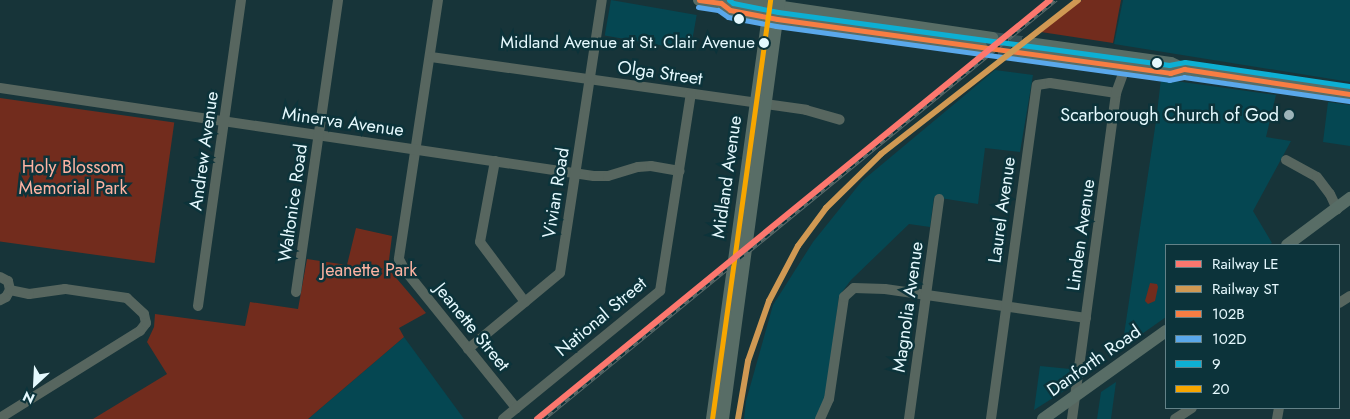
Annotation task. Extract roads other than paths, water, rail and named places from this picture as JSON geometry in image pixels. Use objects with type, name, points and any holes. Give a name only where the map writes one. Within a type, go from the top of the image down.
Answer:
[{"type":"main road","points":[[699,0],[721,3],[730,10],[774,8],[992,38]]},
{"type":"main road","points":[[774,8],[981,47]]},
{"type":"main road","name":"Midland Avenue","points":[[712,419],[774,8]]},
{"type":"main road","points":[[1028,43],[1128,61]]},
{"type":"main road","points":[[1016,52],[1171,63],[1184,69],[1350,94]]},
{"type":"main road","name":"Midland Avenue","points":[[723,419],[760,104]]},
{"type":"main road","points":[[1288,244],[1350,198]]},
{"type":"main road","name":"Danforth Road","points":[[1043,419],[1165,332]]},
{"type":"street","name":"Andrew Avenue","points":[[198,306],[241,0]]},
{"type":"street","name":"Waltonice Road","points":[[296,292],[338,0]]},
{"type":"street","name":"Jeanette Street","points":[[438,0],[400,262],[516,408]]},
{"type":"street","name":"Vivian Road","points":[[468,349],[560,273],[602,0]]},
{"type":"street","name":"Olga Street","points":[[431,56],[806,110],[840,120]]},
{"type":"street","name":"Linden Avenue","points":[[1072,419],[1116,93],[1128,61]]},
{"type":"street","name":"Laurel Avenue","points":[[991,419],[1037,85],[1050,83],[1116,93]]},
{"type":"street","name":"Minerva Avenue","points":[[0,88],[576,173],[608,176],[638,167],[651,166],[680,171]]},
{"type":"street","name":"National Street","points":[[503,419],[660,291],[691,94]]},
{"type":"street","points":[[1286,160],[1317,177],[1330,194],[1337,209]]},
{"type":"street","points":[[495,161],[480,242],[525,302]]},
{"type":"street","name":"Magnolia Avenue","points":[[909,419],[939,199]]},
{"type":"street","points":[[0,277],[8,281],[10,290],[6,297],[0,300]]},
{"type":"street","points":[[820,419],[827,406],[844,297],[854,288],[862,287],[1086,318]]},
{"type":"street","points":[[0,418],[140,331],[146,323],[144,314],[127,298],[65,289],[30,294],[10,290]]},
{"type":"street","points":[[1175,419],[1190,409]]},
{"type":"tunnel","points":[[992,38],[1028,43]]},
{"type":"tunnel","points":[[981,47],[1016,52]]},
{"type":"railway","points":[[544,419],[1056,0]]},
{"type":"rail line","name":"LE","points":[[537,419],[1050,0]]},
{"type":"rail line","name":"ST","points":[[738,419],[748,361],[769,301],[798,246],[826,208],[881,154],[1078,0]]},
{"type":"place","name":"Midland Avenue at St. Clair Avenue","points":[[764,43]]},
{"type":"place","name":"Scarborough Church of God","points":[[1289,115]]},
{"type":"park label","name":"Holy Blossom Memorial Park","points":[[73,178]]},
{"type":"park label","name":"Jeanette Park","points":[[369,270]]}]
